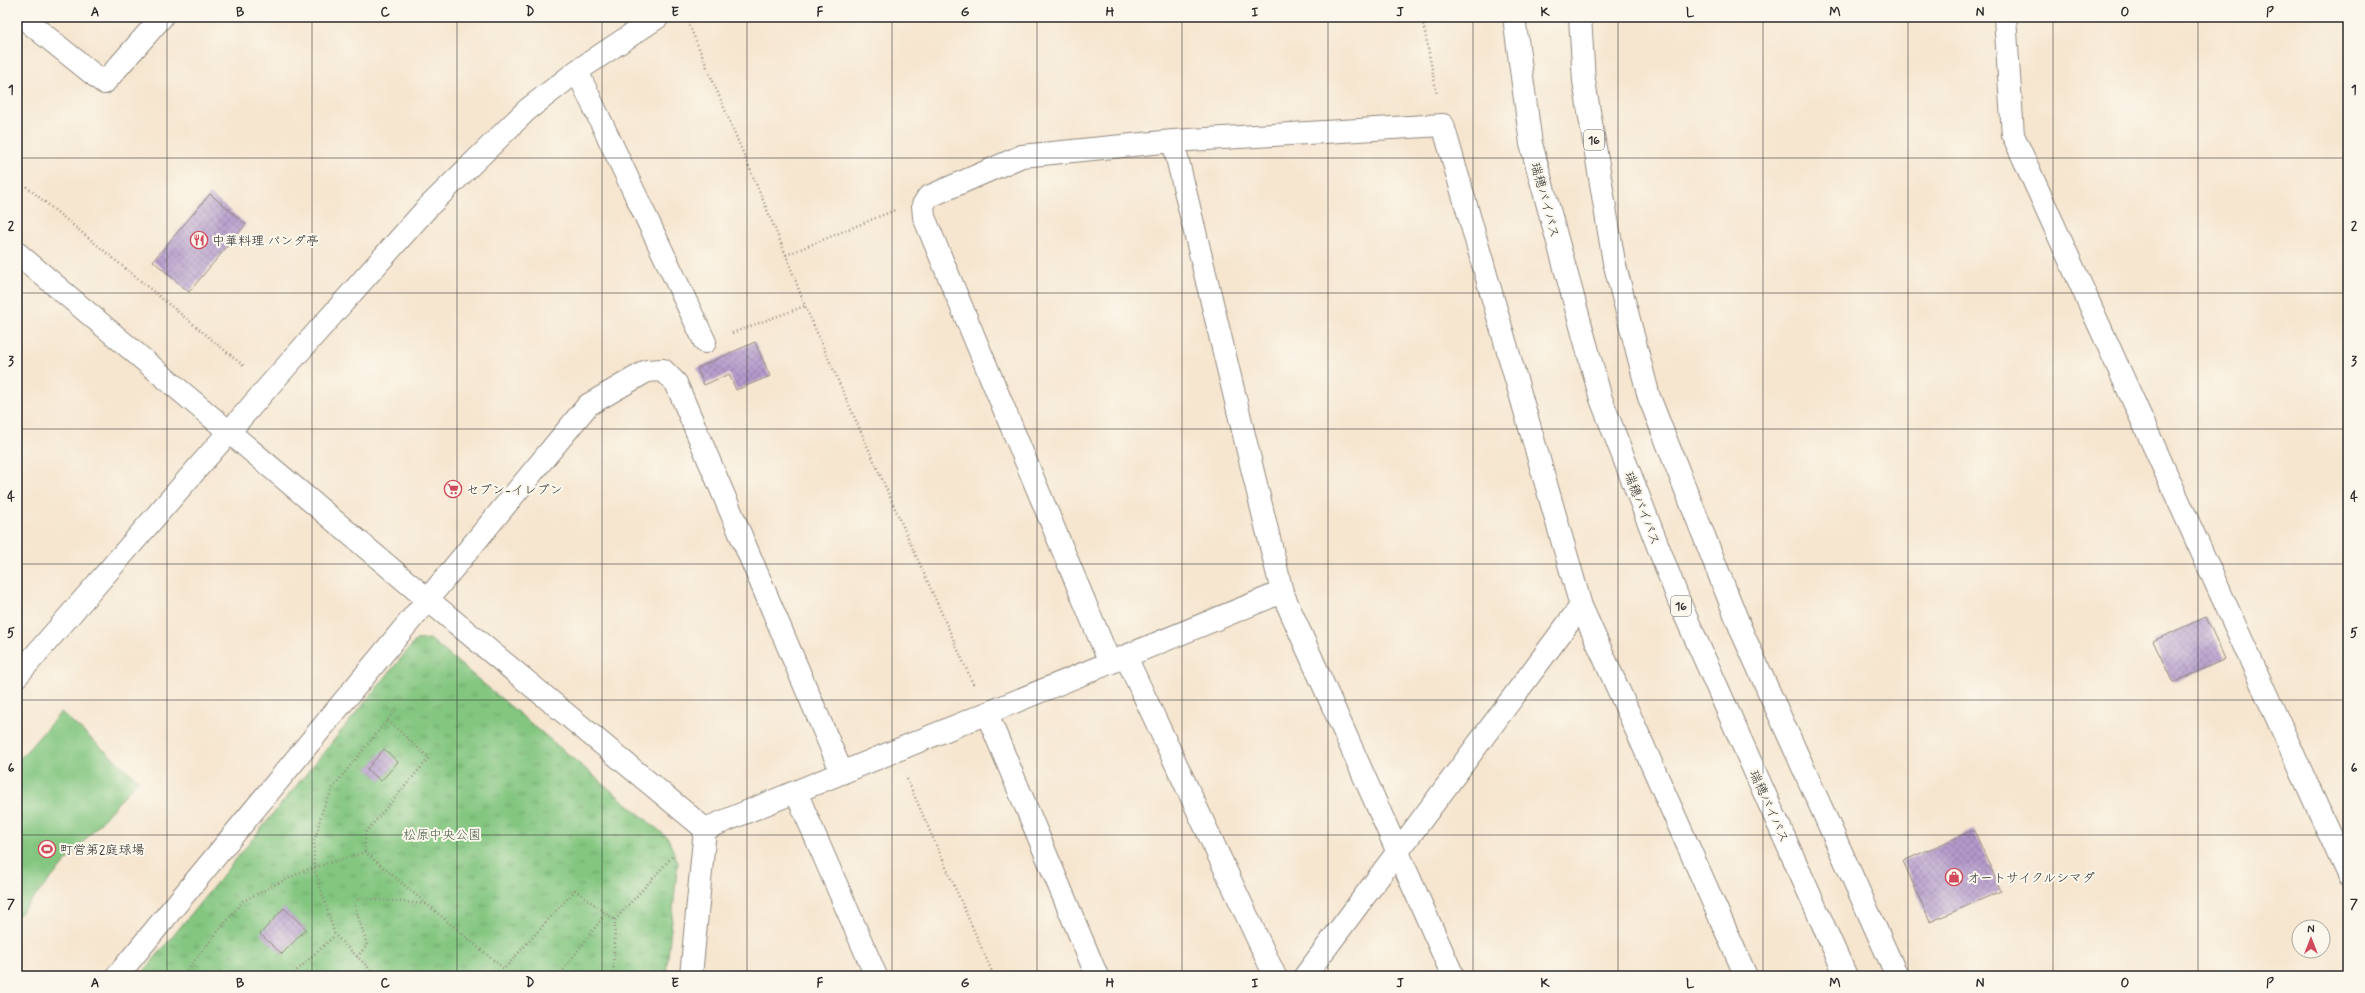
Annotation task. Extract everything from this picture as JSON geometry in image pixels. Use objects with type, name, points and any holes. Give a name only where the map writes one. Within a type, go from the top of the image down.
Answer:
[{"type":"main road","points":[[22,17],[104,83],[162,17]]},
{"type":"main road","points":[[17,676],[268,387],[428,207],[466,168],[527,110],[577,71],[658,17]]},
{"type":"main road","name":"瑞穂バイパス","points":[[1514,17],[1531,144],[1601,399],[1681,606],[1846,976]]},
{"type":"main road","name":"16","points":[[1580,17],[1584,81],[1614,262],[1649,397],[1742,632],[1897,976]]},
{"type":"main road","points":[[2004,17],[2013,135],[2348,874]]},
{"type":"main road","points":[[577,71],[705,342]]},
{"type":"main road","points":[[1275,976],[1118,660],[924,217],[923,205],[928,197],[1022,156],[1173,142],[1443,125],[1581,606],[1746,976]]},
{"type":"main road","points":[[1173,142],[1282,592],[1453,976]]},
{"type":"main road","points":[[17,254],[427,599],[703,827]]},
{"type":"main road","points":[[117,976],[588,405],[647,371],[663,370],[676,383],[842,773]]},
{"type":"main road","points":[[703,827],[796,792],[1282,592]]},
{"type":"main road","points":[[1305,976],[1581,606]]},
{"type":"main road","points":[[987,714],[1097,976]]},
{"type":"main road","points":[[796,792],[876,976]]},
{"type":"main road","points":[[691,976],[703,827]]},
{"type":"path","points":[[685,17],[786,255],[805,306],[987,714]]},
{"type":"path","points":[[1422,17],[1443,125]]},
{"type":"path","points":[[17,179],[268,387]]},
{"type":"path","points":[[786,255],[928,197]]},
{"type":"path","points":[[377,976],[335,936],[314,867],[314,844],[317,826],[328,797],[334,786],[386,719],[398,707]]},
{"type":"path","points":[[386,719],[429,758],[365,833],[365,852],[504,969],[575,890],[614,920]]},
{"type":"path","points":[[895,751],[994,976]]},
{"type":"path","points":[[613,976],[614,920],[703,827]]},
{"type":"path","points":[[182,976],[243,901],[283,880],[314,867],[365,852]]},
{"type":"path","points":[[357,957],[368,945],[354,903],[359,898],[426,904]]},
{"type":"path","points":[[564,976],[561,973],[606,913]]},
{"type":"path","points":[[291,976],[335,936]]},
{"type":"green space","name":"松原中央公園","points":[[430,639],[668,838],[678,863],[666,976],[140,976],[416,640]]},
{"type":"green space","name":"町営第2庭球場","points":[[61,712],[138,780],[17,917],[17,762]]},
{"type":"building","points":[[210,194],[246,224],[189,292],[153,261]]},
{"type":"building","points":[[755,342],[770,376],[736,390],[729,374],[704,385],[697,368]]},
{"type":"building","points":[[2206,617],[2225,659],[2173,683],[2153,641]]},
{"type":"building","points":[[384,749],[398,762],[381,781],[367,769]]},
{"type":"building","points":[[1974,830],[2001,891],[1930,922],[1903,861]]},
{"type":"building","points":[[284,908],[306,929],[282,954],[260,934]]},
{"type":"place","name":"中華料理 パンダ亭","points":[[199,240]]},
{"type":"place","name":"セブン-イレブン","points":[[453,489]]},
{"type":"place","name":"町営第2庭球場","points":[[47,849]]},
{"type":"place","name":"オートサイクルシマダ","points":[[1954,877]]}]
